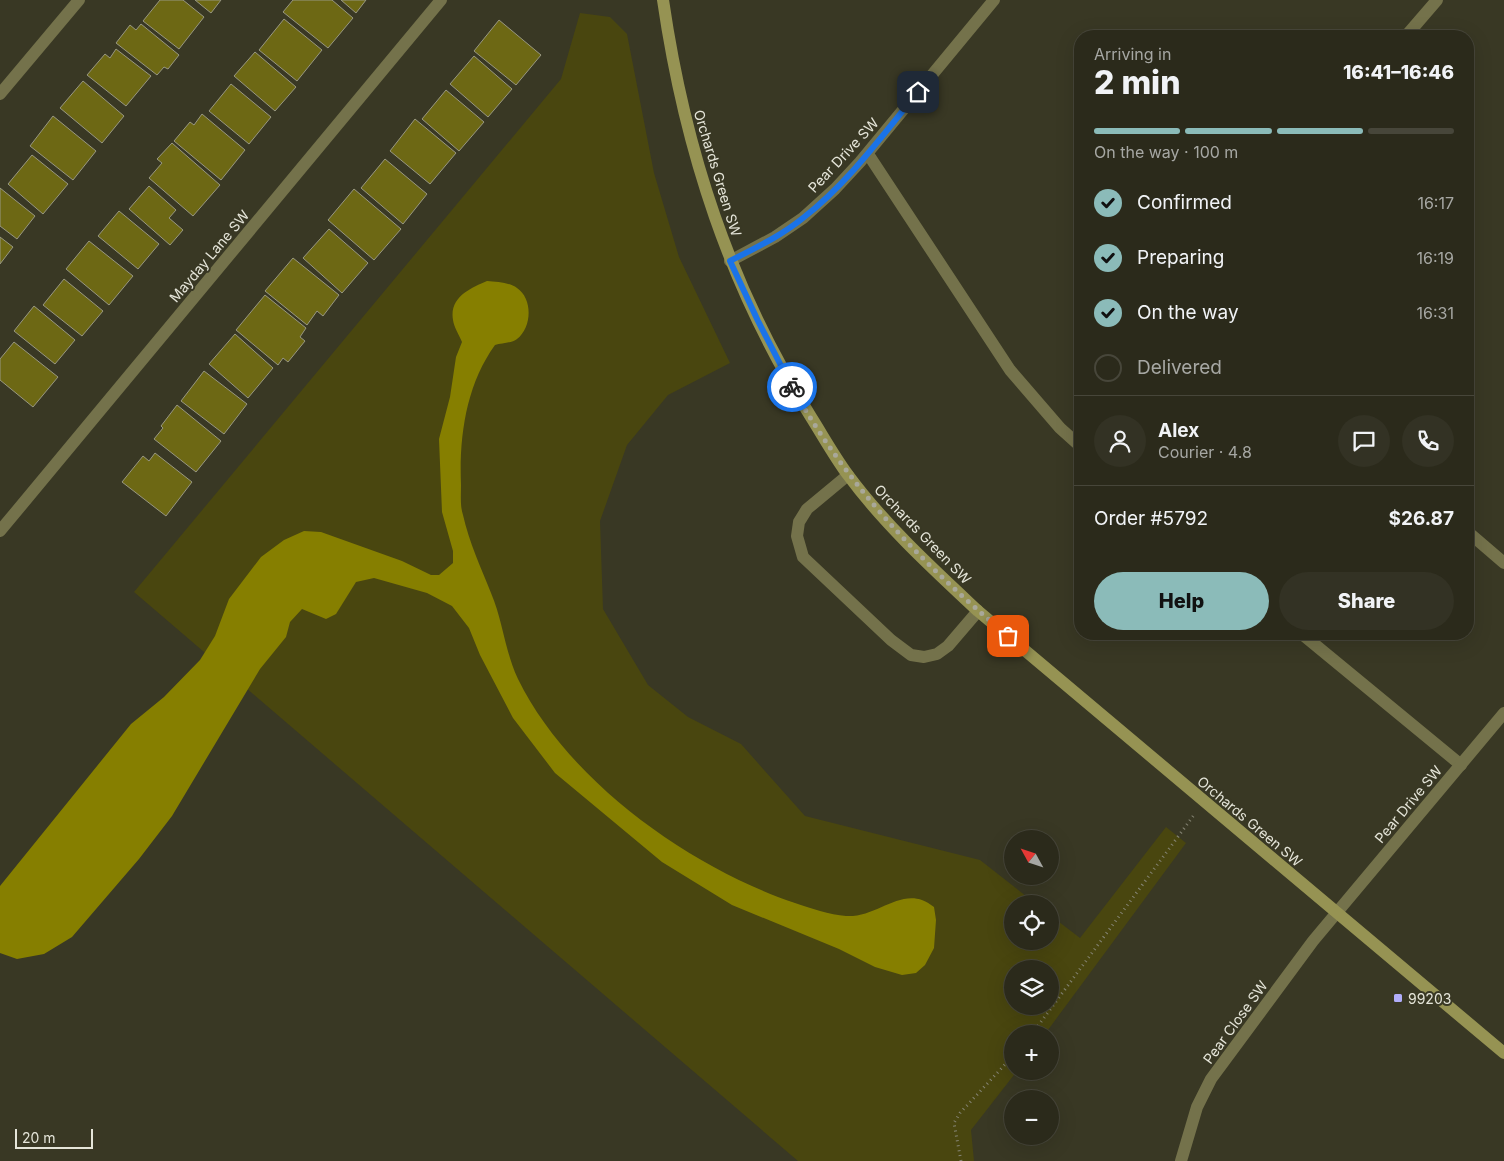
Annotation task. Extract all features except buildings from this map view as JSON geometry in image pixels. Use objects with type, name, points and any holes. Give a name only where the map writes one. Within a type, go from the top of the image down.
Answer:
[{"type":"street","points":[[0,94],[79,0]]},
{"type":"street","name":"Mayday Lane SW","points":[[0,531],[441,0]]},
{"type":"street","name":"Orchards Green SW","points":[[663,0],[683,113],[695,159],[730,261],[797,396],[848,475],[875,509],[920,557],[978,611],[1504,1053]]},
{"type":"street","name":"Pear Drive SW","points":[[730,261],[775,237],[803,218],[835,189],[868,154],[994,0]]},
{"type":"street","points":[[1411,30],[1437,0]]},
{"type":"street","points":[[868,154],[1010,370],[1060,428],[1074,441]]},
{"type":"street","points":[[848,475],[807,509],[799,522],[797,536],[803,557],[891,640],[911,655],[924,657],[937,654],[948,646],[978,611]]},
{"type":"street","points":[[1474,537],[1504,563]]},
{"type":"street","points":[[1309,640],[1461,765]]},
{"type":"street","name":"Pear Drive SW","points":[[1336,913],[1504,714]]},
{"type":"street","name":"Pear Close SW","points":[[1181,1161],[1202,1093],[1336,913]]},
{"type":"path","points":[[1039,1025],[1204,802]]},
{"type":"path","points":[[961,1161],[954,1123],[960,1113],[1004,1066]]},
{"type":"shaded area","points":[[580,13],[610,17],[627,34],[654,173],[679,257],[730,363],[668,395],[627,445],[600,521],[603,609],[648,685],[688,717],[741,744],[805,816],[980,860],[1004,879],[1004,885],[1012,885],[1025,895],[1004,895],[1004,950],[1059,950],[1059,922],[1080,938],[1166,827],[1186,843],[1052,1025],[1004,1025],[1004,1080],[1010,1080],[971,1130],[974,1161],[798,1161],[134,592],[561,79]]},
{"type":"shaded area","points":[[487,281],[503,283],[517,288],[526,299],[529,313],[526,328],[517,339],[495,345],[477,377],[471,394],[466,412],[461,448],[461,508],[472,545],[495,604],[514,669],[540,716],[567,752],[600,785],[636,816],[674,843],[714,867],[755,887],[801,905],[846,916],[869,912],[902,899],[923,900],[934,907],[936,920],[934,948],[925,965],[916,973],[902,975],[875,967],[839,949],[732,905],[662,862],[555,773],[513,718],[480,655],[469,628],[452,606],[427,593],[374,578],[356,582],[336,614],[326,619],[302,609],[290,622],[286,637],[260,669],[172,816],[139,859],[72,937],[44,954],[17,959],[0,953],[0,886],[131,724],[164,697],[200,660],[215,636],[229,599],[261,557],[284,540],[304,531],[321,532],[402,561],[431,575],[439,575],[453,563],[453,551],[442,512],[439,439],[450,397],[456,357],[462,342],[455,328],[453,312],[454,305],[462,294]]},
{"type":"way so far","points":[[792,387],[840,464],[875,509],[920,557],[1008,636]]},
{"type":"place","name":"99203","points":[[1398,998]]},
{"type":"route","points":[[792,387],[730,261],[775,237],[803,218],[835,189],[860,162],[918,92]]}]
